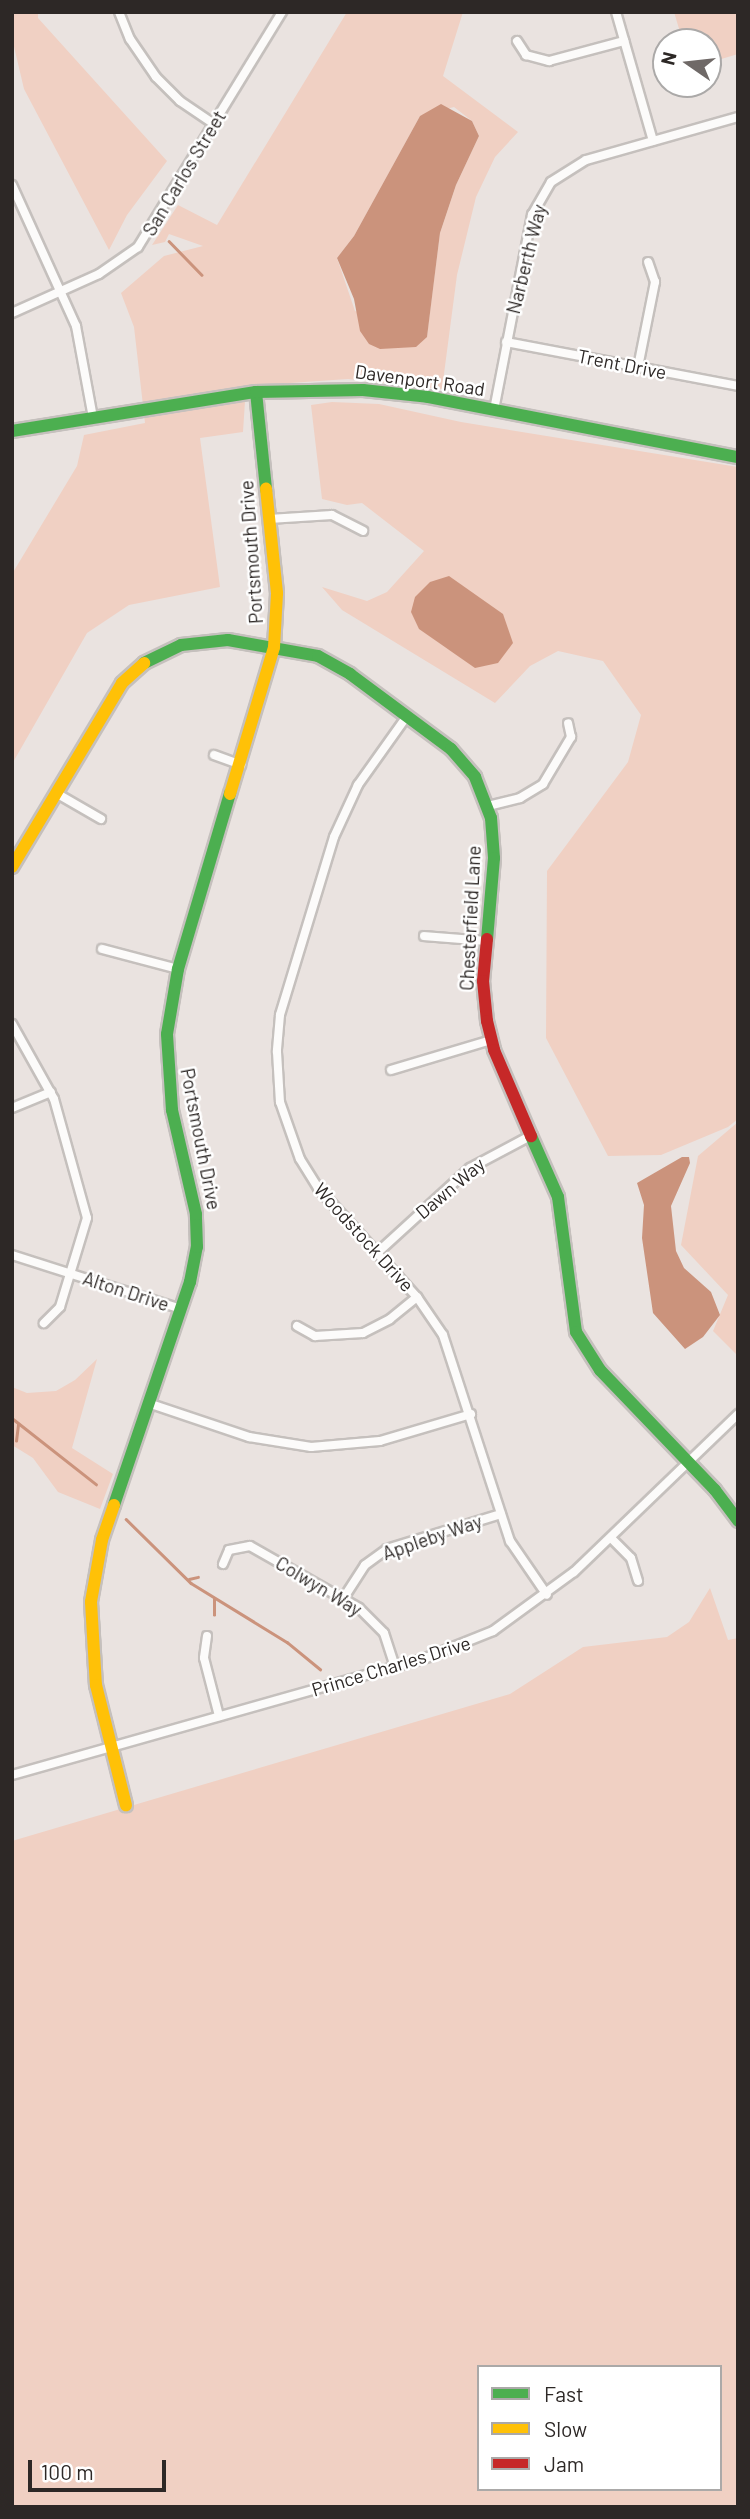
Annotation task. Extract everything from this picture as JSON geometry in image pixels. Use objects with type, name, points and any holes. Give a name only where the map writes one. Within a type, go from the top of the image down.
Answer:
[{"type":"street","points":[[119,12],[130,39],[156,77],[180,101],[214,124]]},
{"type":"street","name":"San Carlos Street","points":[[12,313],[119,263],[138,247],[282,12]]},
{"type":"street","points":[[616,12],[653,141]]},
{"type":"street","points":[[517,41],[526,55],[549,61],[624,41]]},
{"type":"street","name":"Narberth Way","points":[[494,410],[532,215],[547,187],[580,162],[738,117]]},
{"type":"street","points":[[12,185],[79,337],[93,418]]},
{"type":"street","points":[[638,367],[655,282],[648,262]]},
{"type":"street","name":"Trent Drive","points":[[506,342],[738,386]]},
{"type":"street","name":"Davenport Road","points":[[12,430],[256,393],[371,390],[494,410],[738,457]]},
{"type":"street","name":"Portsmouth Drive","points":[[126,1805],[93,1667],[91,1602],[103,1539],[195,1265],[198,1229],[167,1074],[169,1013],[178,970],[274,647],[277,593],[256,393]]},
{"type":"street","points":[[269,519],[332,515],[363,531]]},
{"type":"street","name":"Chesterfield Lane","points":[[12,867],[116,691],[146,661],[169,649],[204,640],[274,647],[333,663],[407,716],[463,761],[488,806],[494,849],[484,991],[491,1040],[558,1197],[572,1314],[583,1346],[607,1378],[688,1462],[738,1521]]},
{"type":"street","name":"Woodstock Drive","points":[[407,716],[358,785],[334,837],[284,998],[276,1052],[281,1102],[300,1159],[328,1202],[417,1297],[448,1345],[500,1514],[515,1552],[547,1595]]},
{"type":"street","points":[[488,806],[520,797],[543,784],[571,737],[568,723]]},
{"type":"street","points":[[214,755],[241,765]]},
{"type":"street","points":[[56,793],[102,819]]},
{"type":"street","points":[[424,936],[486,941]]},
{"type":"street","points":[[102,949],[178,970]]},
{"type":"street","points":[[12,1024],[51,1092],[88,1218],[57,1312],[44,1323]]},
{"type":"street","points":[[391,1070],[491,1040]]},
{"type":"street","points":[[12,1108],[51,1092]]},
{"type":"street","name":"Dawn Way","points":[[377,1253],[470,1168],[532,1135]]},
{"type":"street","name":"Alton Drive","points":[[12,1255],[181,1309]]},
{"type":"street","points":[[297,1326],[315,1336],[363,1333],[390,1319],[417,1297]]},
{"type":"street","points":[[148,1403],[261,1440],[325,1448],[380,1441],[471,1414]]},
{"type":"street","name":"Prince Charles Drive","points":[[12,1775],[395,1667],[478,1638],[547,1595],[611,1538],[738,1414]]},
{"type":"street","name":"Appleby Way","points":[[343,1599],[365,1565],[387,1549],[500,1514]]},
{"type":"street","points":[[611,1538],[631,1558],[638,1581]]},
{"type":"street","name":"Colwyn Way","points":[[223,1564],[229,1550],[250,1546],[343,1599],[378,1625],[395,1667]]},
{"type":"street","points":[[207,1636],[204,1658],[219,1716]]},
{"type":"shaded area","points":[[12,12],[38,12],[38,18],[167,161],[127,215],[109,250],[24,89],[12,38]]},
{"type":"shaded area","points":[[347,12],[463,12],[443,76],[518,132],[495,157],[476,197],[457,275],[442,389],[348,379],[246,386],[243,432],[200,438],[220,587],[129,605],[87,633],[12,764],[12,574],[77,466],[84,435],[145,423],[134,327],[121,293],[164,256],[203,246],[169,234],[165,242],[152,245],[178,205],[217,225]],"holes":[[[454,107],[472,121],[479,136],[456,185],[440,233],[427,336],[355,311],[337,258],[354,236],[420,116]]]},
{"type":"shaded area","points":[[674,12],[738,12],[738,54],[722,59],[722,28],[679,28]]},
{"type":"shaded area","points":[[441,104],[472,121],[479,136],[456,185],[440,233],[427,337],[416,347],[380,349],[369,344],[360,331],[354,299],[337,258],[354,236],[420,116]]},
{"type":"shaded area","points":[[332,402],[379,404],[461,422],[738,467],[738,1119],[728,1127],[661,1155],[608,1156],[546,1038],[547,871],[628,762],[641,715],[603,661],[558,651],[530,666],[495,703],[342,610],[322,587],[367,601],[387,592],[424,551],[362,503],[347,505],[322,499],[311,405]]},
{"type":"shaded area","points":[[449,576],[503,614],[513,643],[498,663],[475,668],[419,629],[411,612],[415,597],[430,582]]},
{"type":"shaded area","points":[[738,1122],[738,1356],[713,1331],[728,1295],[681,1245],[698,1156]]},
{"type":"shaded area","points":[[682,1157],[689,1157],[690,1163],[671,1206],[676,1251],[684,1268],[711,1292],[720,1315],[703,1337],[685,1349],[653,1313],[642,1238],[644,1205],[637,1183]]},
{"type":"shaded area","points":[[97,1359],[72,1448],[113,1474],[100,1509],[58,1492],[33,1458],[12,1445],[12,1387],[27,1393],[56,1391],[75,1380]]},
{"type":"shaded area","points":[[710,1588],[728,1640],[738,1638],[738,2507],[12,2507],[12,1841],[510,1694],[583,1647],[667,1637],[689,1622]]},
{"type":"waterway","points":[[169,241],[202,275]]},
{"type":"waterway","points":[[12,1418],[96,1484]]},
{"type":"waterway","points":[[16,1441],[18,1424]]},
{"type":"waterway","points":[[126,1519],[191,1583],[287,1642],[320,1669]]},
{"type":"waterway","points":[[189,1579],[198,1577]]},
{"type":"waterway","points":[[214,1599],[214,1615]]},
{"type":"traffic: fast","points":[[12,431],[256,392],[363,390],[428,397],[738,457]]},
{"type":"traffic: fast","points":[[256,392],[266,489]]},
{"type":"traffic: fast","points":[[144,663],[181,645],[228,640],[318,656],[350,674],[451,749],[475,777],[491,818],[494,858],[487,939]]},
{"type":"traffic: fast","points":[[114,1505],[190,1282],[197,1247],[196,1214],[172,1110],[167,1034],[178,969],[230,794]]},
{"type":"traffic: fast","points":[[531,1136],[558,1197],[576,1332],[600,1370],[715,1490],[738,1521]]},
{"type":"traffic: slow","points":[[230,794],[274,647],[277,593],[266,489]]},
{"type":"traffic: slow","points":[[12,867],[122,683],[144,663]]},
{"type":"traffic: slow","points":[[114,1505],[102,1540],[91,1602],[96,1685],[126,1805]]},
{"type":"traffic: jam","points":[[487,939],[483,981],[487,1021],[494,1050],[531,1136]]}]
